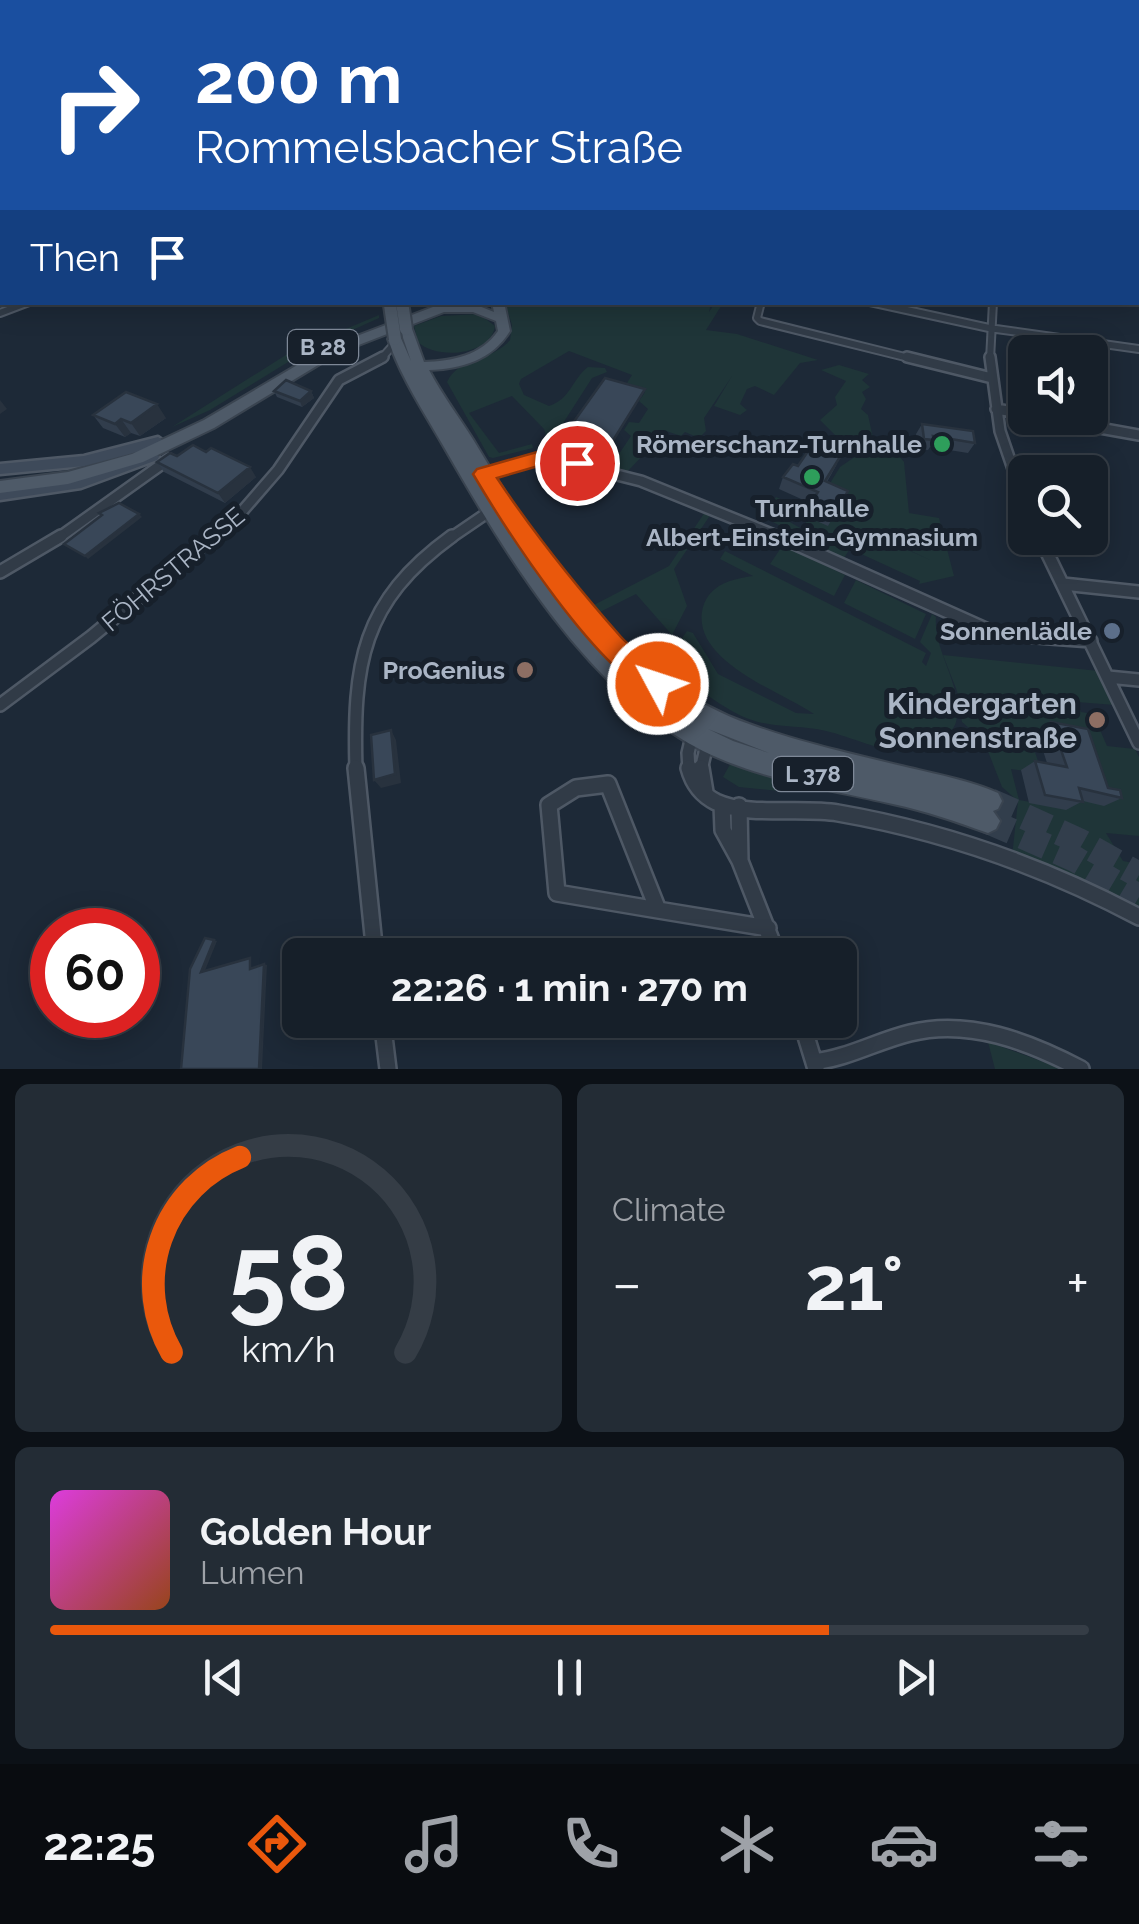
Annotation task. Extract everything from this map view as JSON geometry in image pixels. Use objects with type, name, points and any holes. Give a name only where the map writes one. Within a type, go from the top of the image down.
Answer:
[{"type":"main road","name":"L 378","points":[[394,305],[414,363],[495,508],[616,650],[677,700],[703,731],[776,744],[989,811]]},
{"type":"main road","name":"B 28","points":[[0,486],[87,474],[169,446],[328,344],[432,305]]},
{"type":"main road","name":"B 28","points":[[218,415],[324,354],[403,332],[454,305]]},
{"type":"main road","points":[[414,363],[456,361],[498,342],[504,332],[498,305]]},
{"type":"main road","points":[[403,332],[468,308],[500,318]]},
{"type":"main road","points":[[433,386],[456,361]]},
{"type":"main road","name":"L 378","points":[[414,363],[433,386],[477,477]]},
{"type":"main road","name":"B 28","points":[[0,478],[84,467],[169,446]]},
{"type":"main road","points":[[0,469],[68,464],[169,446]]},
{"type":"main road","points":[[0,495],[93,480],[169,446]]},
{"type":"street","points":[[760,305],[756,318],[760,321],[992,378]]},
{"type":"street","points":[[993,305],[989,328],[992,378],[1008,466]]},
{"type":"street","points":[[910,307],[989,328],[1139,349]]},
{"type":"street","name":"FÖHRSTRASSE","points":[[0,705],[92,637],[246,509],[278,470],[334,386],[384,356],[403,332]]},
{"type":"street","points":[[362,367],[414,363]]},
{"type":"street","points":[[996,409],[1008,411]]},
{"type":"street","points":[[1108,429],[1139,435]]},
{"type":"street","points":[[0,572],[40,551],[169,446]]},
{"type":"street","points":[[477,477],[544,457],[602,470],[718,508],[974,626],[997,634],[1091,641]]},
{"type":"street","points":[[373,938],[356,742],[355,696],[364,647],[391,592],[465,524],[495,508]]},
{"type":"street","points":[[1048,555],[1139,743]]},
{"type":"street","points":[[1063,584],[1139,592]]},
{"type":"street","points":[[1108,677],[1139,680]]},
{"type":"street","points":[[703,731],[701,769],[706,794],[722,805],[805,808],[895,826],[1066,879],[1139,917]]},
{"type":"street","points":[[658,912],[608,784],[599,782],[555,797],[549,805],[557,893],[658,912],[768,928]]},
{"type":"street","points":[[722,805],[723,830],[772,938]]},
{"type":"street","points":[[739,806],[740,862]]},
{"type":"street","points":[[806,1038],[815,1066],[909,1033],[944,1028],[1002,1036],[1081,1069]]},
{"type":"street","points":[[384,1038],[388,1069]]},
{"type":"green space","points":[[506,305],[711,305],[709,312],[714,305],[722,305],[706,330],[737,334],[818,360],[800,363],[774,395],[755,386],[747,389],[740,404],[747,410],[740,415],[714,406],[732,376],[704,418],[706,431],[699,438],[666,431],[627,472],[603,466],[615,460],[631,436],[624,430],[629,422],[639,423],[648,409],[639,401],[645,392],[627,383],[632,375],[569,351],[521,379],[519,384],[524,395],[549,406],[567,394],[588,367],[605,368],[607,372],[592,378],[553,439],[547,440],[544,429],[512,396],[469,413],[499,453],[532,444],[533,448],[493,458],[447,382],[467,363],[503,347],[510,340],[512,325]]},
{"type":"green space","points":[[479,314],[495,326],[484,344],[474,349],[449,353],[418,342],[414,326],[441,316]]},
{"type":"green space","points":[[379,315],[306,351],[210,410],[172,427],[289,353]]},
{"type":"green space","points":[[839,365],[869,374],[862,380],[870,387],[862,392],[866,399],[861,409],[868,415],[876,452],[899,456],[904,462],[909,513],[939,518],[954,576],[919,584],[920,581],[857,552],[868,532],[930,560],[863,528],[844,558],[763,517],[776,497],[798,507],[788,505],[781,517],[802,529],[840,467],[856,456],[820,420],[837,405],[835,397],[846,381],[821,370]]},
{"type":"green space","points":[[707,509],[713,511],[674,569],[687,606],[672,635],[636,594],[596,614],[590,607],[669,566]]},
{"type":"green space","points":[[783,545],[845,575],[834,596],[770,564]]},
{"type":"green space","points":[[725,551],[926,653],[922,662],[926,666],[931,653],[920,642],[932,614],[936,617],[939,643],[958,709],[952,729],[928,747],[914,751],[885,749],[826,731],[749,719],[698,688],[674,666],[678,644],[687,631],[693,633],[718,674],[796,713],[814,714],[740,672],[710,643],[702,626],[706,599],[723,584],[753,576],[720,559]]},
{"type":"green space","points":[[856,580],[926,614],[915,639],[844,603]]},
{"type":"green space","points":[[943,655],[1099,671],[1115,705],[1077,702],[1081,712],[1093,714],[1107,746],[1135,749],[1139,757],[1139,836],[1106,833],[1123,861],[1139,864],[1139,909],[1067,875],[1012,857],[1018,801],[1002,787],[984,741],[962,722],[957,691]],"holes":[[[1028,731],[1062,736],[1054,806],[1019,800],[1011,769],[1042,773]]]},
{"type":"green space","points":[[733,759],[844,794],[806,787],[790,792],[739,787],[723,777]]},
{"type":"green space","points":[[988,1042],[1063,1069],[995,1069]]},
{"type":"building","points":[[605,378],[645,389],[604,455],[560,441]]},
{"type":"building","points":[[286,380],[311,391],[300,401],[274,391]]},
{"type":"building","points":[[126,392],[157,404],[131,423],[121,419],[115,424],[93,415]]},
{"type":"building","points":[[922,424],[973,431],[975,443],[933,436],[934,440],[924,439]]},
{"type":"building","points":[[815,441],[843,452],[825,481],[848,491],[834,515],[810,504],[818,492],[783,477],[793,464],[798,466]]},
{"type":"building","points":[[193,445],[206,452],[211,448],[250,467],[218,493],[157,462],[170,453],[177,456]]},
{"type":"building","points":[[119,503],[139,514],[85,556],[64,544],[102,515],[99,513]]},
{"type":"building","points":[[1051,722],[1088,729],[1108,788],[1120,790],[1122,798],[1079,788],[1083,802],[1045,795],[1035,761],[1067,767]]},
{"type":"building","points":[[391,730],[395,774],[374,780],[371,735]]},
{"type":"building","points":[[205,938],[214,940],[201,972],[250,958],[250,969],[264,964],[259,1069],[181,1069],[190,969]]},
{"type":"tunnel","points":[[990,801],[1079,841],[1139,875]]},
{"type":"tunnel","points":[[988,821],[1075,859],[1139,897]]},
{"type":"place","name":"Römerschanz-Turnhalle","points":[[942,444]]},
{"type":"place","name":"Turnhalle Albert-Einstein-Gymnasium","points":[[812,477]]},
{"type":"place","name":"Sonnenlädle","points":[[1112,631]]},
{"type":"place","name":"ProGenius","points":[[525,670]]},
{"type":"place","name":"Kindergarten Sonnenstraße","points":[[1097,720]]},
{"type":"route","points":[[577,463],[544,457],[484,474],[533,552],[616,650],[658,684]]}]
